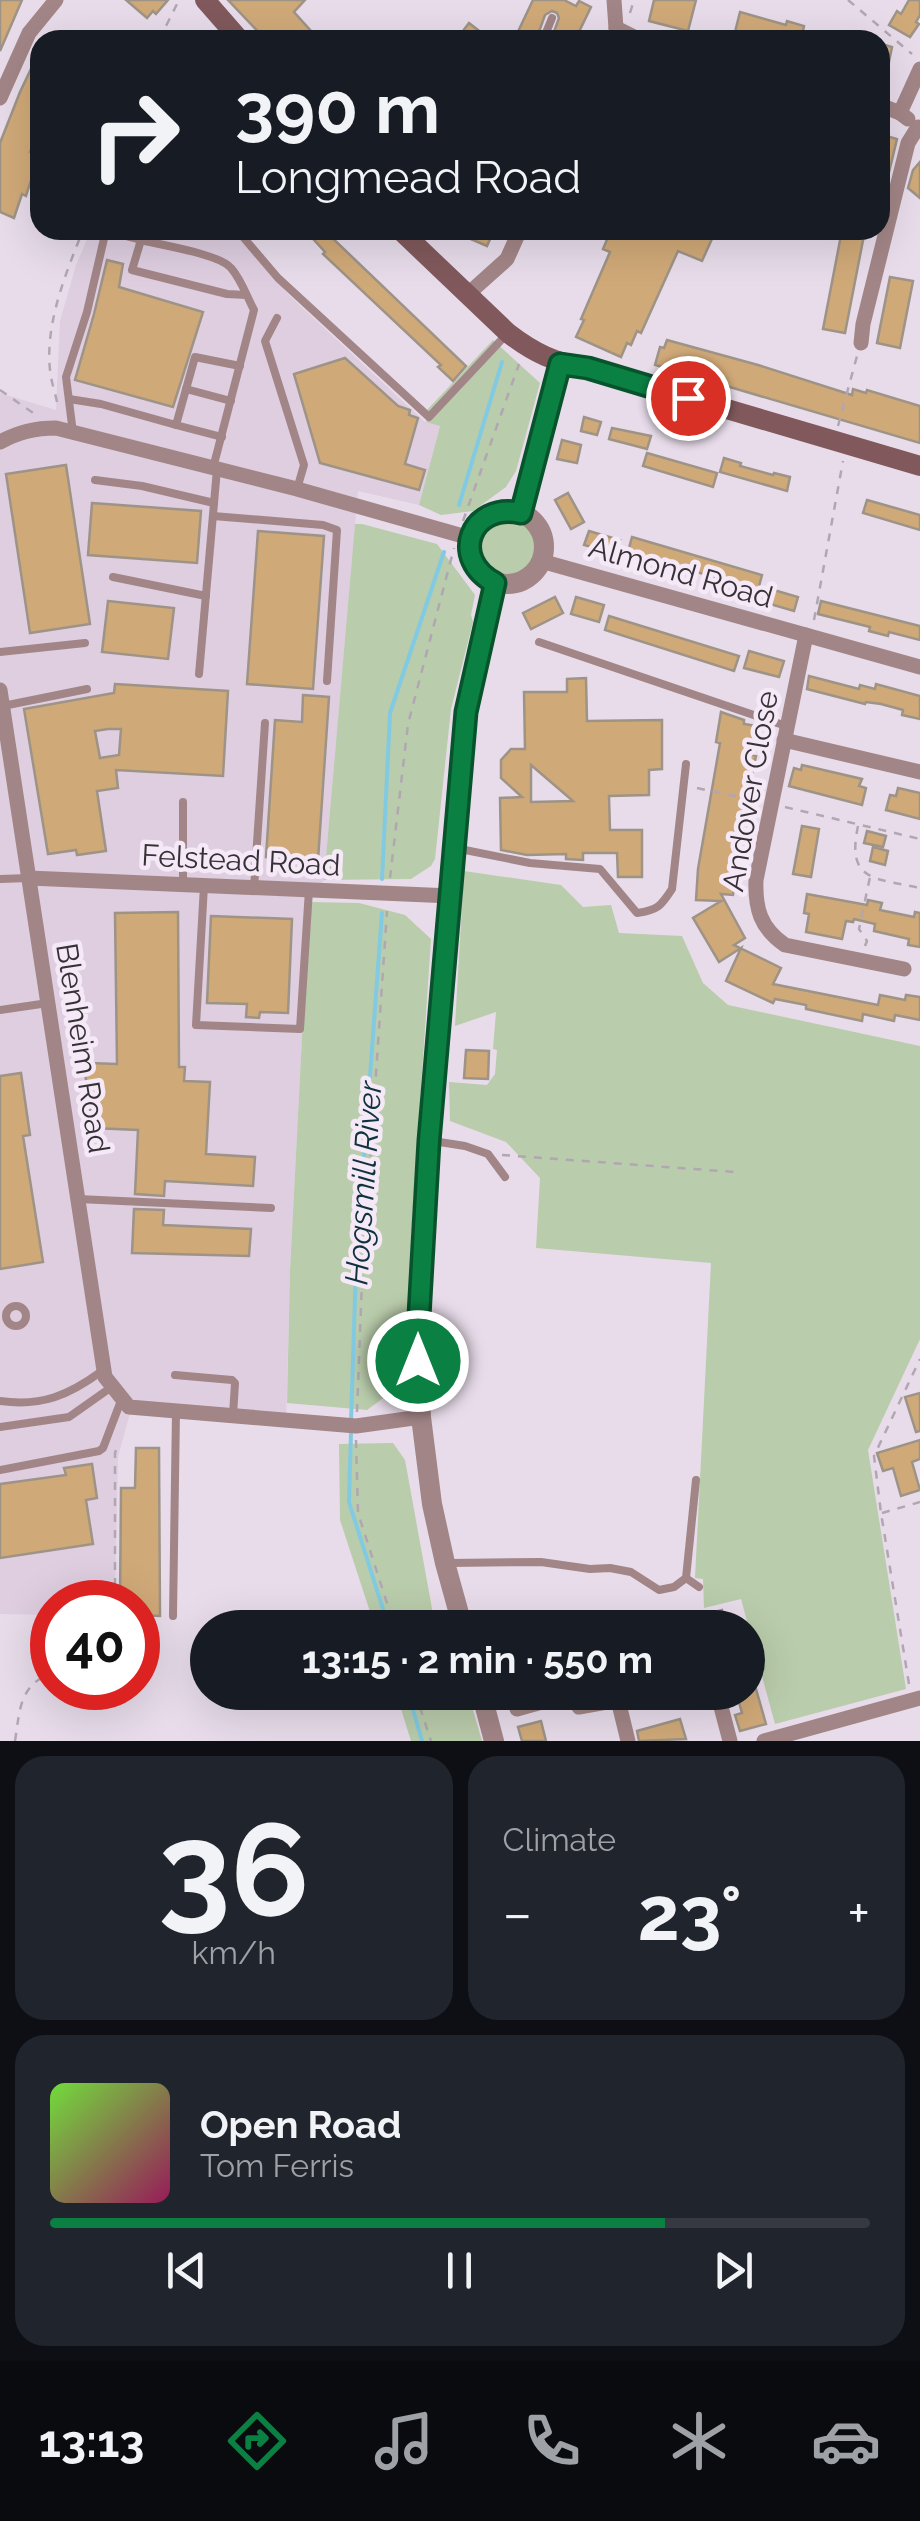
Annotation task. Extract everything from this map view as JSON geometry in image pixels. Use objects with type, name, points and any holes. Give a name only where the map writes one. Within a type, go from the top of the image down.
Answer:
[{"type":"main road","points":[[205,0],[231,30]]},
{"type":"main road","points":[[411,240],[508,333],[560,364],[588,368],[920,466]]},
{"type":"street","points":[[31,30],[56,0]]},
{"type":"street","points":[[613,30],[614,0]]},
{"type":"street","points":[[0,98],[30,31]]},
{"type":"street","points":[[900,113],[920,70]]},
{"type":"street","points":[[890,109],[919,128],[908,144],[890,216]]},
{"type":"street","points":[[468,294],[507,259],[516,240]]},
{"type":"street","points":[[861,343],[884,240]]},
{"type":"street","points":[[521,513],[560,364]]},
{"type":"street","points":[[0,442],[19,432],[56,428],[464,535]]},
{"type":"street","points":[[507,510],[521,513],[542,534],[542,561],[520,582],[495,583],[476,568],[464,535],[485,516],[507,510]]},
{"type":"street","name":"Almond Road","points":[[542,561],[920,667]]},
{"type":"street","points":[[458,1610],[432,1504],[421,1417],[418,1333],[429,1141],[466,712],[495,583]]},
{"type":"street","name":"Andover Close","points":[[809,636],[756,880],[757,911],[772,936],[785,945],[904,970]]},
{"type":"street","name":"Blenheim Road","points":[[1,698],[105,1377],[121,1397]]},
{"type":"street","points":[[785,733],[920,772]]},
{"type":"street","name":"Felstead Road","points":[[29,878],[451,896]]},
{"type":"street","points":[[121,1397],[176,1411],[348,1425],[421,1417]]},
{"type":"street","points":[[764,1741],[916,1700]]},
{"type":"street","points":[[485,1710],[494,1741]]},
{"type":"street","points":[[620,1710],[628,1741]]},
{"type":"street","points":[[722,1710],[730,1741]]},
{"type":"lane","points":[[547,30],[552,18]]},
{"type":"lane","points":[[73,433],[66,377],[104,240]]},
{"type":"lane","points":[[199,674],[215,468],[254,310],[246,295],[231,267],[217,258],[141,240],[132,270],[227,294],[246,295]]},
{"type":"lane","points":[[246,240],[278,278],[429,417],[508,333]]},
{"type":"lane","points":[[276,318],[266,341],[304,465],[297,489]]},
{"type":"lane","points":[[176,425],[195,357],[240,366]]},
{"type":"lane","points":[[186,389],[231,401]]},
{"type":"lane","points":[[69,399],[222,437]]},
{"type":"lane","points":[[96,480],[158,489],[214,503]]},
{"type":"lane","points":[[213,516],[323,525],[337,530],[326,682]]},
{"type":"lane","points":[[113,578],[206,596]]},
{"type":"lane","points":[[539,642],[785,733]]},
{"type":"lane","points":[[0,652],[85,643]]},
{"type":"lane","points":[[1,698],[87,689]]},
{"type":"lane","points":[[254,888],[265,723]]},
{"type":"lane","points":[[454,847],[530,863],[600,869],[637,914],[650,912],[662,905],[672,889],[686,764]]},
{"type":"lane","points":[[182,884],[183,802]]},
{"type":"lane","points":[[0,879],[29,878]]},
{"type":"lane","points":[[204,886],[196,1025],[300,1030],[309,890]]},
{"type":"lane","points":[[0,1010],[48,1002]]},
{"type":"lane","points":[[429,1141],[466,1146],[488,1154],[505,1177]]},
{"type":"lane","points":[[78,1199],[272,1208]]},
{"type":"lane","points":[[0,1400],[36,1402],[64,1395],[104,1370]]},
{"type":"lane","points":[[175,1376],[232,1380],[233,1415]]},
{"type":"lane","points":[[0,1427],[69,1416],[121,1397]]},
{"type":"lane","points":[[0,1470],[98,1452],[103,1448],[121,1397]]},
{"type":"lane","points":[[173,1616],[176,1411]]},
{"type":"lane","points":[[445,1563],[541,1562],[610,1568],[631,1572],[659,1590],[674,1588],[686,1578],[696,1480]]},
{"type":"lane","points":[[686,1578],[698,1586]]},
{"type":"path","points":[[163,30],[179,0]]},
{"type":"path","points":[[634,0],[629,15],[635,22]]},
{"type":"path","points":[[848,0],[883,30]]},
{"type":"path","points":[[890,36],[920,62]]},
{"type":"path","points":[[0,390],[56,428],[58,407],[50,369],[52,325],[79,240]]},
{"type":"path","points":[[809,636],[839,443],[861,343]]},
{"type":"path","points":[[388,1610],[358,1513],[348,1425],[362,1282],[388,894],[408,724],[521,359]]},
{"type":"path","points":[[684,785],[920,839]]},
{"type":"path","points":[[859,823],[854,856],[858,865],[870,876],[920,888]]},
{"type":"path","points":[[859,960],[867,942],[859,929],[870,876]]},
{"type":"path","points":[[488,1154],[734,1172]]},
{"type":"path","points":[[916,1700],[874,1456],[920,1359]]},
{"type":"path","points":[[115,1580],[115,1453],[120,1438]]},
{"type":"path","points":[[881,1513],[920,1502]]},
{"type":"path","points":[[15,1741],[22,1697],[30,1689]]},
{"type":"path","points":[[421,1710],[431,1741]]},
{"type":"shaded area","points":[[87,240],[240,240],[291,297],[425,422],[440,425],[419,505],[358,491],[324,880],[309,902],[286,1423],[130,1413],[118,1457],[115,1580],[30,1580],[30,1615],[0,1614],[0,393],[56,410],[60,321]]},
{"type":"green space","points":[[493,340],[540,383],[516,471],[506,487],[473,511],[441,515],[419,505],[440,426],[426,422],[427,410]]},
{"type":"green space","points":[[507,514],[529,524],[539,546],[529,568],[507,578],[485,568],[475,546],[485,524]]},
{"type":"green space","points":[[355,524],[437,544],[475,595],[473,622],[451,709],[435,859],[411,879],[324,880]]},
{"type":"green space","points":[[464,871],[561,885],[583,907],[611,905],[619,933],[682,936],[703,983],[728,1005],[920,1046],[920,1339],[868,1450],[906,1689],[775,1724],[765,1687],[765,1610],[744,1610],[741,1599],[704,1608],[703,1579],[695,1578],[711,1263],[536,1248],[540,1178],[506,1142],[450,1121],[449,1082],[487,1085],[495,1074],[496,1012],[455,1026]]},
{"type":"green space","points":[[309,902],[359,903],[405,915],[431,939],[405,1382],[367,1410],[287,1403]]},
{"type":"green space","points":[[393,1443],[405,1460],[432,1610],[369,1610],[340,1520],[339,1444]]},
{"type":"green space","points":[[401,1710],[473,1710],[482,1741],[411,1741]]},
{"type":"building","points":[[0,0],[22,0],[0,51]]},
{"type":"building","points":[[126,0],[168,0],[147,18]]},
{"type":"building","points":[[228,0],[305,0],[294,12],[310,30],[256,30]]},
{"type":"building","points":[[533,0],[564,0],[576,6],[579,1],[591,7],[580,30],[555,30],[559,18],[552,11],[545,15],[540,30],[519,30]]},
{"type":"building","points":[[654,0],[696,0],[688,30],[649,21]]},
{"type":"building","points":[[909,0],[920,0],[916,22],[919,24],[910,37],[889,25]]},
{"type":"building","points":[[740,12],[804,26],[803,30],[736,30]]},
{"type":"building","points":[[30,71],[30,183],[14,218],[0,212],[0,143]]},
{"type":"building","points":[[890,137],[897,139],[890,168]]},
{"type":"building","points":[[920,162],[920,198],[908,188],[913,170]]},
{"type":"building","points":[[314,240],[334,240],[466,366],[453,381],[438,367],[441,365],[323,254]]},
{"type":"building","points":[[607,240],[711,240],[702,261],[678,251],[641,333],[637,331],[631,345],[627,343],[621,357],[576,337],[610,252],[603,249]]},
{"type":"building","points":[[840,240],[863,240],[845,333],[823,329]]},
{"type":"building","points":[[107,260],[123,264],[119,287],[203,312],[173,407],[75,380]]},
{"type":"building","points":[[890,277],[913,281],[900,348],[877,343]]},
{"type":"building","points":[[667,340],[852,395],[853,389],[866,393],[867,390],[920,406],[920,443],[655,365],[660,347],[664,348]]},
{"type":"building","points":[[345,358],[398,406],[418,418],[405,464],[425,470],[419,490],[320,463],[294,374]]},
{"type":"building","points":[[584,417],[601,422],[597,435],[581,431]]},
{"type":"building","points":[[612,428],[651,436],[647,449],[609,439]]},
{"type":"building","points":[[562,440],[581,445],[577,463],[557,459]]},
{"type":"building","points":[[647,453],[717,473],[713,487],[643,466]]},
{"type":"building","points":[[724,458],[741,463],[740,466],[790,477],[787,491],[720,472]]},
{"type":"building","points":[[66,465],[90,624],[30,633],[6,474]]},
{"type":"building","points":[[568,493],[584,522],[571,529],[555,500]]},
{"type":"building","points":[[867,500],[920,515],[920,530],[863,513]]},
{"type":"building","points":[[92,503],[201,511],[197,563],[88,555]]},
{"type":"building","points":[[258,531],[324,536],[313,689],[247,684]]},
{"type":"building","points":[[589,531],[620,540],[616,554],[584,545]]},
{"type":"building","points":[[632,537],[762,575],[758,590],[628,552]]},
{"type":"building","points":[[767,588],[798,597],[794,611],[763,602]]},
{"type":"building","points":[[555,597],[563,613],[531,629],[523,613]]},
{"type":"building","points":[[576,597],[604,605],[599,622],[571,614]]},
{"type":"building","points":[[108,601],[174,608],[168,659],[102,652]]},
{"type":"building","points":[[821,601],[920,626],[920,640],[889,632],[888,636],[869,631],[870,627],[818,614]]},
{"type":"building","points":[[609,616],[739,656],[734,671],[605,630]]},
{"type":"building","points":[[749,651],[784,661],[779,677],[744,668]]},
{"type":"building","points":[[809,676],[859,689],[860,685],[875,689],[876,684],[920,696],[920,719],[881,704],[865,704],[807,689]]},
{"type":"building","points":[[586,678],[587,721],[662,720],[662,769],[649,770],[649,795],[609,796],[610,830],[642,830],[642,877],[618,877],[617,853],[583,853],[583,860],[566,859],[566,854],[527,855],[501,850],[500,798],[522,797],[501,778],[501,760],[511,749],[525,749],[524,692],[567,692],[567,679]],"holes":[[[531,765],[573,801],[531,802]]]},
{"type":"building","points":[[115,684],[228,691],[223,776],[116,770],[118,788],[97,791],[106,851],[48,854],[24,709],[114,693]],"holes":[[[121,729],[119,755],[100,758],[95,731]]]},
{"type":"building","points":[[303,695],[329,697],[318,860],[266,857],[275,720],[302,722]]},
{"type":"building","points":[[721,712],[744,720],[744,724],[758,726],[733,895],[721,894],[745,938],[734,945],[741,948],[719,962],[693,918],[721,901],[696,900],[720,743],[716,742]]},
{"type":"building","points":[[802,765],[862,779],[859,786],[866,788],[862,805],[789,786],[794,768],[801,770]]},
{"type":"building","points":[[898,788],[920,793],[920,819],[886,810],[890,795],[896,796]]},
{"type":"building","points":[[802,826],[819,829],[811,877],[793,874]]},
{"type":"building","points":[[867,831],[886,836],[883,847],[864,843]]},
{"type":"building","points":[[873,847],[888,851],[885,865],[870,861]]},
{"type":"building","points":[[807,894],[867,905],[868,900],[882,903],[880,910],[914,917],[915,912],[920,913],[920,947],[908,945],[909,939],[874,931],[875,924],[854,919],[846,921],[842,939],[806,932]]},
{"type":"building","points":[[178,912],[179,1067],[185,1067],[184,1081],[210,1082],[206,1154],[255,1157],[253,1186],[165,1181],[164,1196],[135,1194],[138,1130],[93,1128],[85,1073],[90,1074],[90,1063],[117,1064],[115,913]]},
{"type":"building","points":[[211,916],[292,919],[288,1013],[260,1012],[259,1018],[246,1017],[247,1004],[207,1003]]},
{"type":"building","points":[[741,948],[781,968],[773,984],[878,1005],[880,995],[905,1000],[906,995],[920,997],[920,1020],[895,1015],[894,1021],[863,1014],[862,1021],[806,1009],[806,1005],[775,999],[773,1003],[726,981]]},
{"type":"building","points":[[466,1050],[489,1051],[488,1079],[464,1078]]},
{"type":"building","points":[[21,1073],[30,1135],[23,1136],[43,1262],[0,1269],[0,1076]]},
{"type":"building","points":[[134,1209],[164,1210],[163,1225],[251,1229],[249,1256],[132,1253]]},
{"type":"building","points":[[920,1393],[920,1431],[916,1432],[905,1397]]},
{"type":"building","points":[[920,1440],[920,1459],[912,1462],[920,1490],[901,1496],[893,1468],[883,1471],[877,1453]]},
{"type":"building","points":[[136,1448],[159,1448],[160,1580],[120,1580],[121,1488],[135,1488]]},
{"type":"building","points":[[92,1464],[97,1498],[86,1500],[93,1544],[0,1558],[0,1484],[66,1475],[64,1468]]},
{"type":"building","points":[[741,1710],[762,1710],[766,1724],[740,1731],[735,1715]]},
{"type":"building","points":[[680,1719],[686,1739],[639,1741],[637,1731]]},
{"type":"building","points":[[541,1721],[546,1741],[522,1741],[518,1727]]},
{"type":"waterway","name":"Hogsmill River","points":[[459,505],[502,362]]},
{"type":"waterway","name":"Hogsmill River","points":[[382,879],[390,713],[444,552]]},
{"type":"waterway","name":"Hogsmill River","points":[[351,1422],[356,1266],[382,913]]},
{"type":"waterway","name":"Hogsmill River","points":[[351,1432],[349,1502],[383,1610]]},
{"type":"waterway","name":"Hogsmill River","points":[[413,1710],[422,1741]]},
{"type":"route","points":[[418,1361],[429,1141],[466,712],[495,583],[476,568],[470,556],[470,538],[485,516],[507,510],[521,513],[560,364],[588,368],[688,398]]}]
